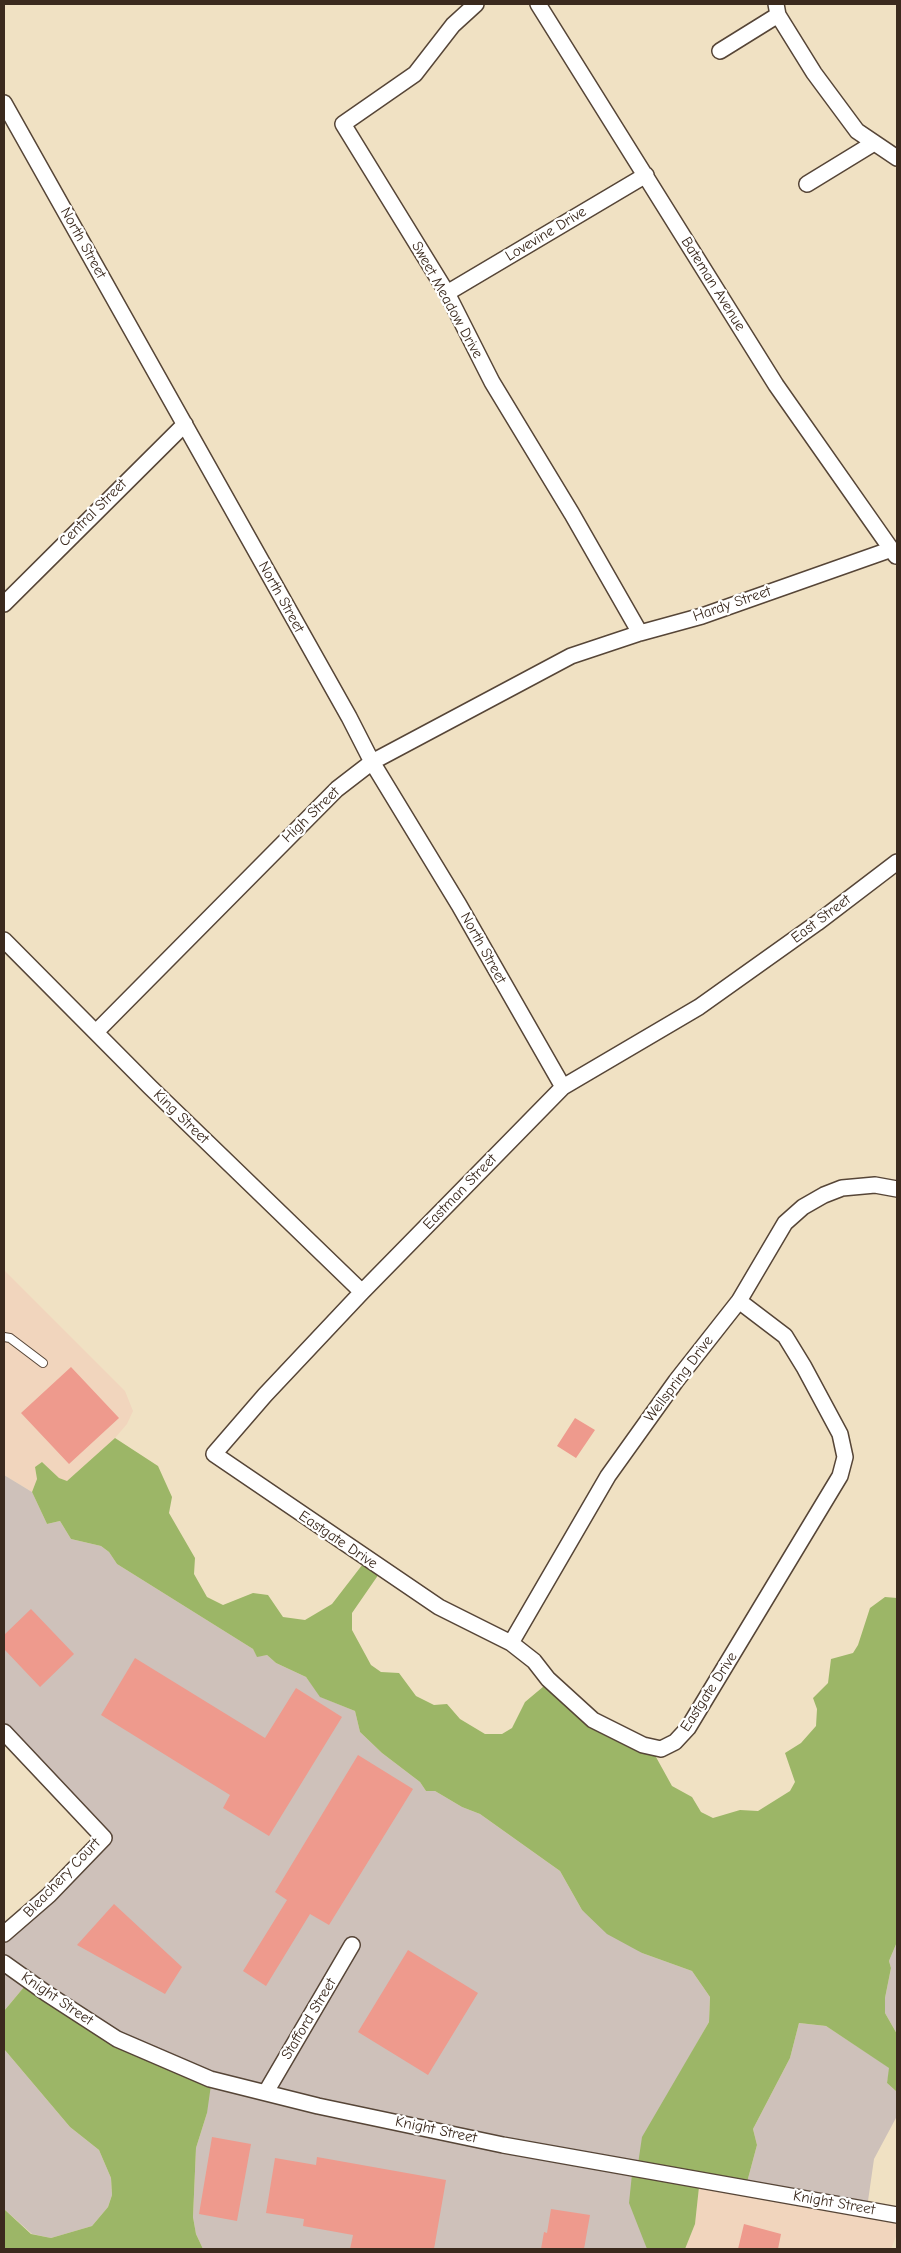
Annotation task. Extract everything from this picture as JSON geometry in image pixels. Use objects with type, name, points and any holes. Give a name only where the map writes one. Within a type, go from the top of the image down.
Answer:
[{"type":"street","name":"Sweet Meadow Drive","points":[[476,4],[453,26],[415,74],[343,124],[447,293],[492,382],[572,514],[640,633]]},
{"type":"street","name":"Bateman Avenue","points":[[538,4],[776,385],[895,553]]},
{"type":"street","points":[[720,51],[777,9],[814,73],[856,131],[897,158]]},
{"type":"street","name":"North Street","points":[[4,103],[349,717],[372,762],[459,906],[563,1087]]},
{"type":"street","points":[[807,184],[874,143]]},
{"type":"street","name":"Lovevine Drive","points":[[447,293],[646,175]]},
{"type":"street","name":"Central Street","points":[[4,604],[184,424]]},
{"type":"street","name":"Hardy Street","points":[[571,656],[640,633],[702,616],[895,553]]},
{"type":"street","name":"High Street","points":[[96,1032],[337,789],[372,762],[571,656]]},
{"type":"street","name":"East Street","points":[[745,976],[897,862]]},
{"type":"street","name":"King Street","points":[[4,940],[157,1094],[362,1292]]},
{"type":"street","name":"Eastman Street","points":[[214,1454],[362,1292],[563,1087],[699,1007],[745,976]]},
{"type":"street","name":"Wellspring Drive","points":[[511,1643],[563,1550],[608,1476],[676,1381],[739,1301],[786,1223],[803,1207],[824,1195],[858,1185],[875,1185],[897,1189]]},
{"type":"street","name":"Eastgate Drive","points":[[214,1454],[439,1607],[511,1643],[534,1661],[548,1679],[594,1720],[643,1746],[661,1749],[675,1742],[688,1728],[840,1476],[845,1457],[840,1434],[785,1336],[739,1301]]},
{"type":"street","name":"Bleachery Court","points":[[4,1732],[104,1838],[49,1895],[4,1934]]},
{"type":"street","name":"Stafford Street","points":[[266,2092],[352,1945]]},
{"type":"street","name":"Knight Street","points":[[4,1963],[117,2039],[210,2078],[503,2145],[897,2215]]},
{"type":"lane","points":[[4,1337],[10,1338],[43,1363]]},
{"type":"shaded area","points":[[4,1270],[125,1391],[133,1411],[127,1424],[115,1438],[67,1481],[59,1478],[42,1462],[35,1467],[37,1479],[32,1492],[4,1475]]},
{"type":"shaded area","points":[[4,1475],[32,1492],[47,1524],[60,1521],[71,1539],[101,1546],[109,1552],[117,1564],[253,1649],[257,1656],[267,1655],[276,1663],[306,1677],[321,1697],[355,1711],[360,1732],[382,1753],[420,1782],[426,1791],[435,1791],[462,1807],[480,1814],[560,1871],[582,1910],[642,1953],[692,1971],[710,1997],[709,2022],[670,2091],[643,2234],[647,2249],[203,2249],[196,2234],[193,2217],[196,2148],[207,2113],[112,2035],[29,1981],[4,2011],[4,1935],[99,1841],[4,1729]]},
{"type":"shaded area","points":[[897,1942],[897,2034],[885,2013],[885,1998],[891,1968],[889,1961]]},
{"type":"shaded area","points":[[799,2023],[826,2026],[890,2068],[887,2083],[897,2092],[897,2116],[874,2159],[867,2208],[746,2186],[757,2145],[753,2129],[790,2058]]},
{"type":"shaded area","points":[[4,2049],[70,2127],[99,2150],[111,2178],[112,2195],[108,2207],[92,2226],[51,2238],[32,2234],[4,2209]]},
{"type":"shaded area","points":[[699,2187],[897,2215],[897,2234],[891,2249],[685,2249],[695,2224]]},
{"type":"green space","points":[[115,1438],[158,1466],[172,1497],[169,1513],[195,1558],[194,1574],[207,1597],[223,1605],[253,1593],[268,1595],[283,1617],[305,1620],[332,1604],[366,1560],[381,1571],[352,1613],[352,1630],[371,1665],[381,1672],[399,1673],[416,1696],[434,1705],[447,1704],[460,1719],[485,1734],[502,1734],[512,1728],[525,1702],[550,1681],[597,1722],[651,1748],[672,1786],[692,1797],[701,1812],[713,1818],[740,1810],[758,1811],[790,1791],[795,1782],[785,1753],[801,1743],[816,1726],[817,1709],[813,1698],[828,1683],[831,1659],[853,1653],[858,1645],[870,1608],[885,1597],[897,1598],[897,1942],[889,1961],[891,1968],[885,1998],[885,2013],[897,2034],[897,2092],[887,2083],[889,2068],[826,2026],[799,2023],[790,2058],[753,2129],[757,2145],[746,2186],[699,2187],[695,2224],[685,2249],[647,2249],[629,2203],[632,2174],[638,2164],[642,2137],[709,2022],[710,1997],[692,1971],[642,1953],[607,1934],[582,1910],[560,1871],[480,1814],[462,1807],[435,1791],[426,1791],[420,1782],[382,1753],[360,1732],[355,1711],[320,1697],[306,1677],[276,1663],[267,1655],[257,1657],[253,1649],[117,1564],[109,1552],[101,1546],[71,1539],[60,1521],[47,1524],[32,1492],[37,1479],[35,1467],[42,1462],[59,1478],[67,1481]]},
{"type":"green space","points":[[29,1981],[112,2035],[212,2078],[207,2113],[196,2148],[193,2217],[196,2234],[203,2249],[4,2249],[4,2209],[31,2234],[51,2238],[92,2226],[108,2207],[112,2195],[111,2178],[99,2150],[70,2127],[4,2049],[4,2011]]},
{"type":"building","points":[[71,1367],[119,1418],[69,1464],[21,1413]]},
{"type":"building","points":[[575,1418],[595,1430],[576,1458],[557,1446]]},
{"type":"building","points":[[31,1609],[74,1654],[40,1687],[4,1649],[4,1635]]},
{"type":"building","points":[[135,1658],[265,1738],[296,1688],[342,1717],[269,1836],[223,1808],[230,1795],[101,1715]]},
{"type":"building","points":[[358,1755],[413,1789],[329,1925],[310,1914],[266,1986],[243,1971],[287,1900],[275,1892]]},
{"type":"building","points":[[114,1904],[182,1967],[165,1994],[77,1945]]},
{"type":"building","points":[[408,1950],[478,1993],[428,2075],[358,2032]]},
{"type":"building","points":[[212,2137],[251,2144],[237,2221],[199,2214]]},
{"type":"building","points":[[317,2157],[446,2180],[434,2249],[350,2249],[353,2235],[303,2226],[304,2219],[266,2213],[275,2158],[316,2165]]},
{"type":"building","points":[[551,2209],[590,2215],[584,2249],[541,2249],[544,2232],[547,2233]]},
{"type":"building","points":[[744,2224],[781,2234],[778,2249],[738,2249]]}]
